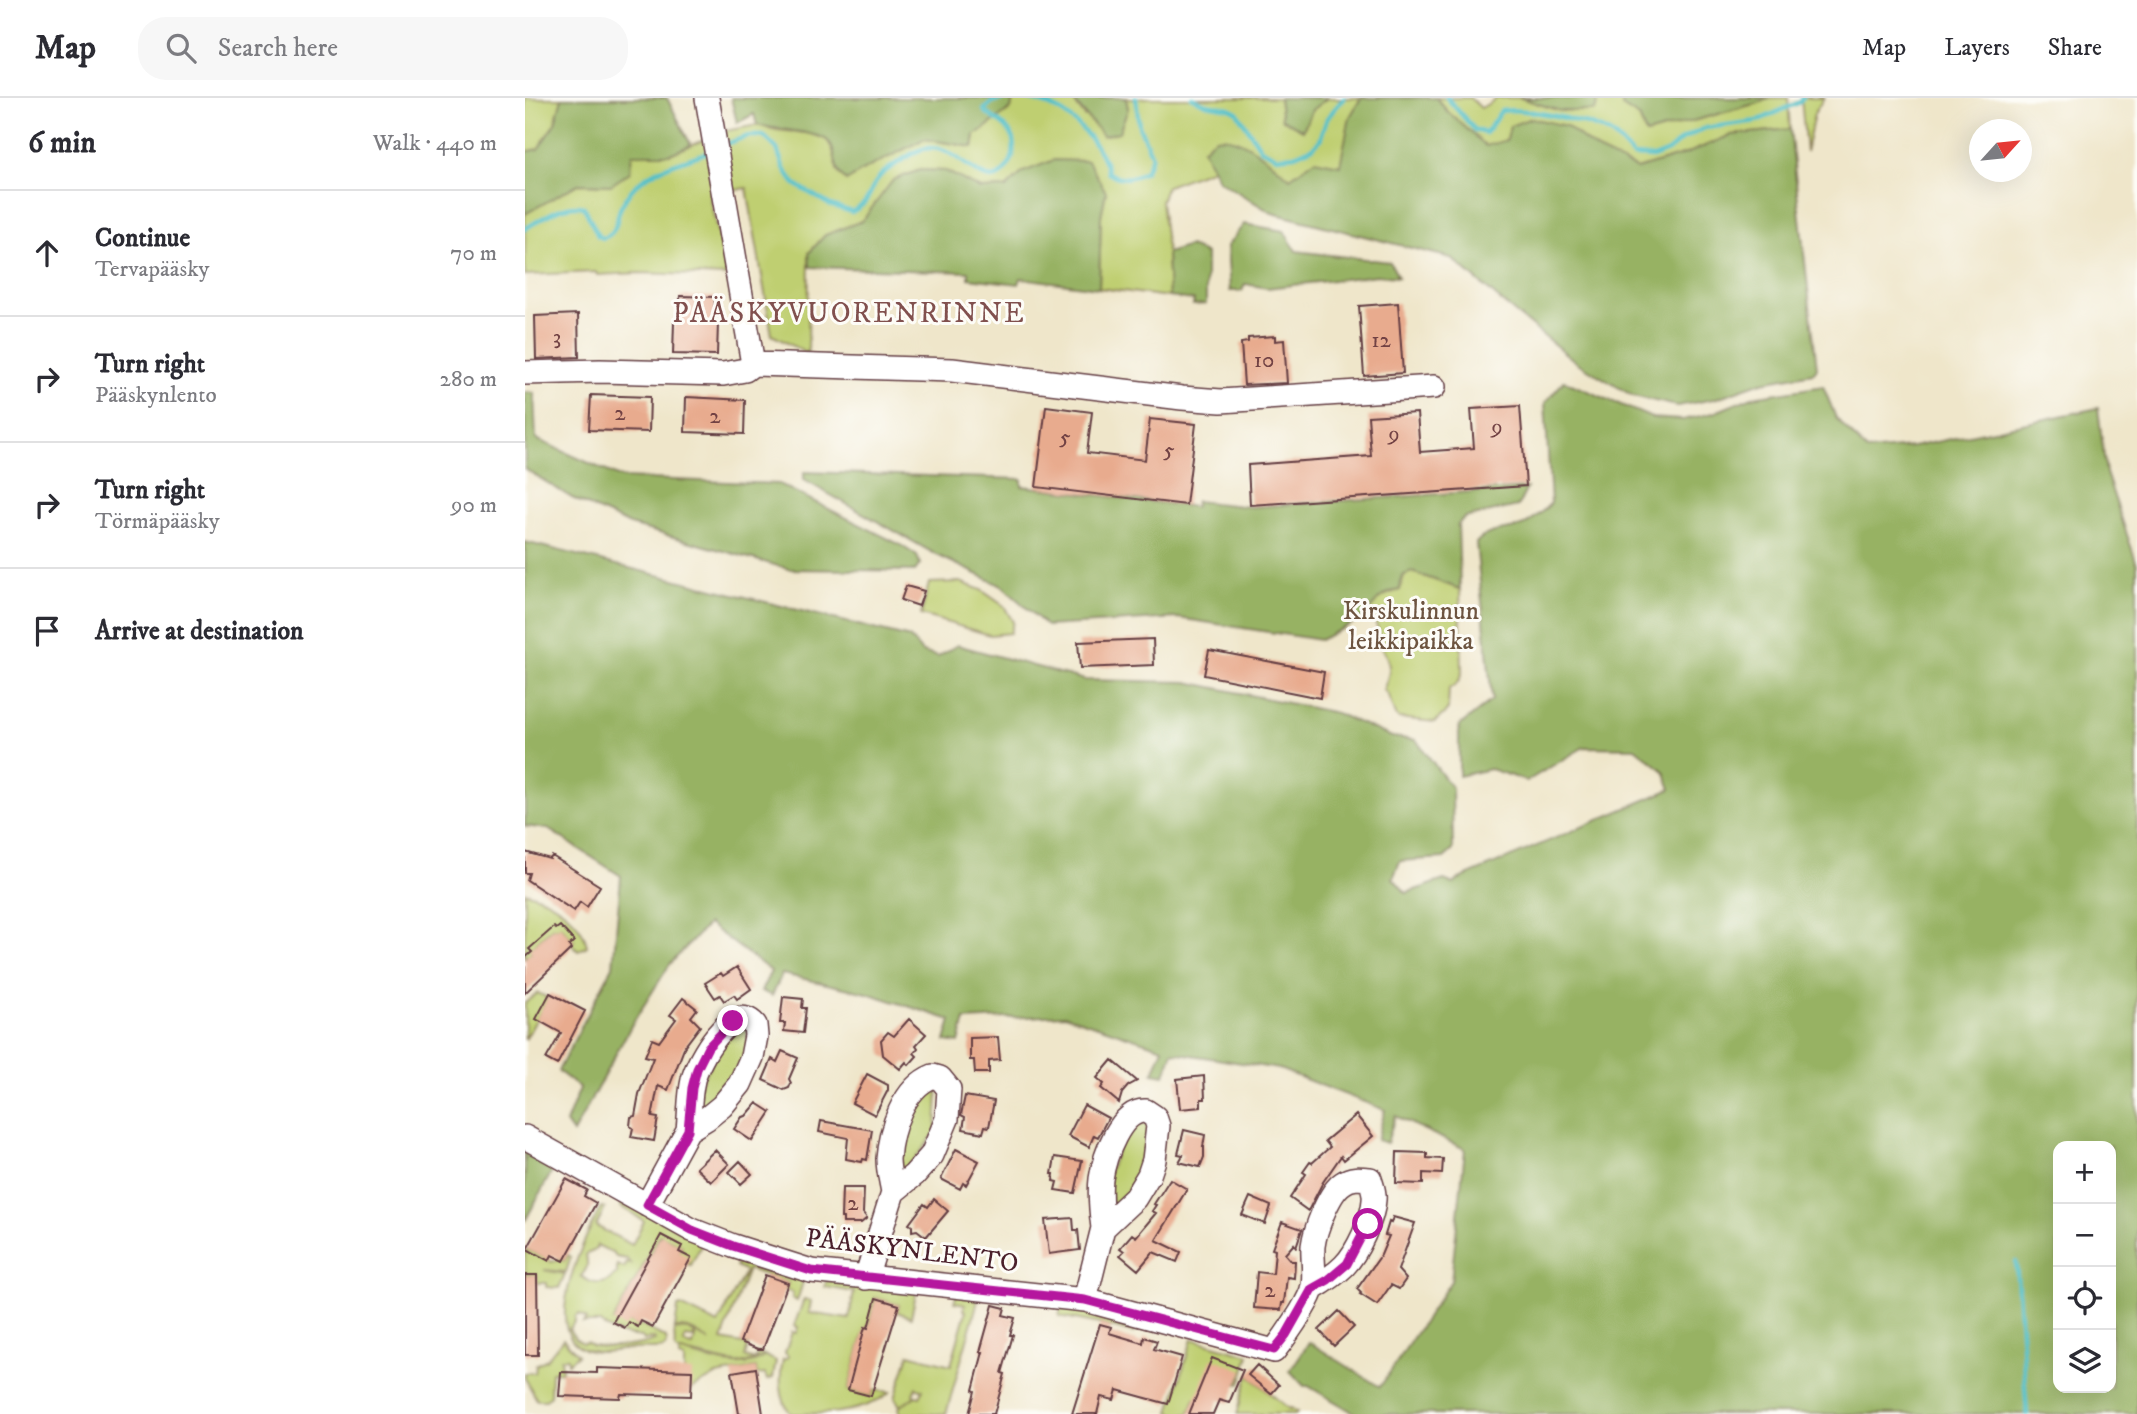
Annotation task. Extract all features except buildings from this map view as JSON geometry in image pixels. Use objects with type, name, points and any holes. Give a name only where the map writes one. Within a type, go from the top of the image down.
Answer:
[{"type":"street","points":[[708,101],[753,364]]},
{"type":"street","points":[[525,373],[600,371],[723,374],[745,370],[753,364],[952,370],[1221,401],[1434,387]]},
{"type":"street","points":[[647,1205],[688,1130]]},
{"type":"street","name":"PÄÄSKYNLENTO","points":[[525,1137],[692,1230],[811,1271],[1085,1300],[1274,1350],[1286,1335],[1312,1289]]},
{"type":"street","points":[[866,1278],[893,1192]]},
{"type":"street","points":[[1085,1300],[1103,1228]]},
{"type":"green space","points":[[525,98],[562,98],[556,123],[538,150],[525,152]]},
{"type":"green space","points":[[562,98],[667,98],[691,145],[670,154],[632,154],[630,172],[611,185],[578,184],[525,214],[525,152],[538,149],[555,123]]},
{"type":"green space","points":[[731,98],[1013,98],[1011,109],[975,135],[973,147],[924,139],[846,181],[838,171],[828,141],[806,133],[757,125],[754,114],[737,123]]},
{"type":"green space","points":[[1013,98],[1071,98],[1085,117],[1128,109],[1126,98],[1279,98],[1282,119],[1312,110],[1327,98],[1361,98],[1350,117],[1341,165],[1290,178],[1265,157],[1203,148],[1213,169],[1167,186],[1161,201],[1169,297],[1099,288],[1101,216],[1106,192],[1023,172],[1006,188],[980,189],[945,171],[920,170],[894,180],[862,221],[825,235],[809,253],[808,354],[772,335],[747,188],[709,195],[727,276],[639,273],[597,275],[596,272],[525,275],[525,214],[578,184],[611,185],[632,154],[670,154],[725,131],[757,125],[815,134],[827,140],[835,153],[837,171],[846,181],[924,139],[973,147],[975,135],[1011,109]]},
{"type":"green space","points":[[1071,98],[1126,98],[1128,109],[1119,132],[1103,136]]},
{"type":"green space","points":[[1279,98],[1327,98],[1312,110],[1303,130],[1282,119]]},
{"type":"green space","points":[[1361,98],[1436,98],[1486,146],[1507,140],[1510,126],[1531,118],[1566,126],[1597,150],[1637,169],[1686,154],[1731,135],[1790,129],[1817,368],[1813,373],[1762,382],[1714,399],[1677,406],[1633,396],[1576,362],[1451,258],[1272,213],[1218,180],[1203,149],[1216,138],[1235,140],[1256,150],[1290,178],[1315,160],[1340,165],[1350,117]]},
{"type":"green space","points":[[1436,98],[1470,98],[1481,108],[1498,98],[1521,98],[1560,111],[1595,111],[1598,98],[1623,98],[1623,106],[1639,117],[1646,134],[1769,98],[1788,98],[1790,129],[1731,135],[1686,154],[1637,169],[1597,150],[1566,126],[1486,146]]},
{"type":"green space","points":[[1521,98],[1598,98],[1595,111],[1560,111]]},
{"type":"green space","points":[[1623,98],[1769,98],[1646,134],[1639,117],[1622,106]]},
{"type":"green space","points":[[1801,98],[1824,98],[1814,114],[1806,152]]},
{"type":"green space","points":[[1054,160],[1088,161],[1106,192],[1101,216],[1099,288],[1021,278],[1019,284],[969,278],[969,272],[810,267],[809,253],[825,235],[862,221],[893,180],[920,170],[946,171],[980,189],[1006,188],[1023,172]]},
{"type":"green space","points":[[1244,224],[1284,231],[1296,251],[1390,262],[1398,277],[1377,275],[1267,288],[1245,284],[1242,291],[1230,291],[1227,246]]},
{"type":"green space","points":[[1189,246],[1206,254],[1206,304],[1193,305],[1194,300],[1169,297],[1167,253]]},
{"type":"green space","points":[[1564,381],[1652,418],[1683,420],[1713,413],[1752,397],[1823,386],[1836,418],[1867,451],[1912,447],[2098,408],[2106,473],[2137,564],[2137,1414],[1356,1414],[1304,1386],[1290,1371],[1309,1342],[1380,1387],[1451,1281],[1465,1149],[1395,1116],[1387,1143],[1377,1140],[1385,1110],[1279,1069],[1173,1052],[1165,1075],[1153,1073],[1163,1048],[1065,1015],[965,1020],[959,1043],[945,1041],[951,1020],[867,993],[782,974],[772,996],[761,991],[771,971],[708,924],[670,964],[632,1024],[573,1133],[566,1123],[580,1088],[558,1071],[613,966],[621,876],[548,829],[525,826],[525,542],[910,638],[922,652],[938,657],[957,645],[1085,680],[1187,682],[1336,713],[1392,737],[1416,740],[1452,788],[1453,850],[1444,858],[1400,861],[1393,878],[1406,893],[1444,880],[1454,884],[1459,879],[1671,789],[1664,771],[1635,748],[1584,747],[1527,781],[1490,769],[1459,776],[1459,726],[1492,700],[1476,543],[1493,532],[1524,525],[1551,503],[1545,403]]},
{"type":"green space","points":[[525,392],[534,393],[536,439],[622,478],[779,484],[899,544],[917,556],[920,564],[915,571],[789,569],[630,525],[572,498],[525,469]]},
{"type":"green space","points":[[804,472],[1022,479],[1022,486],[1195,507],[1196,501],[1251,507],[1527,488],[1518,506],[1464,518],[1458,524],[1460,589],[1412,572],[1404,575],[1400,590],[1390,592],[1379,599],[1361,619],[1320,640],[1178,618],[1047,626],[1002,586],[937,555],[804,480]]},
{"type":"green space","name":"Kirskulinnun leikkipaikka","points":[[1412,572],[1460,589],[1462,672],[1457,684],[1449,688],[1448,710],[1435,722],[1398,718],[1395,715],[1387,693],[1383,690],[1388,678],[1389,663],[1381,647],[1383,642],[1370,609],[1383,596],[1400,590],[1404,575]]},
{"type":"green space","points":[[960,582],[981,590],[1004,606],[1013,622],[1010,633],[990,635],[921,615],[929,583]]},
{"type":"green space","points":[[525,892],[545,899],[572,918],[587,946],[578,951],[571,944],[574,941],[560,926],[556,929],[553,927],[530,949],[532,952],[525,958]]},
{"type":"green space","points":[[538,993],[548,998],[525,1040],[525,1003]]},
{"type":"green space","points":[[746,1029],[749,1049],[714,1107],[696,1110],[697,1088],[727,1035]]},
{"type":"green space","points":[[932,1086],[938,1090],[936,1132],[901,1176],[896,1150],[914,1101]]},
{"type":"green space","points":[[1142,1121],[1150,1127],[1143,1172],[1112,1210],[1107,1176],[1125,1131]]},
{"type":"green space","points":[[525,1147],[556,1164],[525,1221]]},
{"type":"green space","points":[[622,1200],[703,1242],[689,1265],[678,1253],[682,1246],[660,1235],[613,1321],[629,1322],[638,1327],[639,1324],[666,1338],[667,1344],[664,1348],[590,1351],[571,1339],[566,1323],[570,1281],[601,1207],[605,1208],[596,1226],[632,1245],[644,1221],[620,1206]],"holes":[[[597,1245],[616,1257],[627,1259],[631,1264],[627,1263],[624,1268],[617,1265],[617,1274],[608,1281],[597,1283],[587,1280],[581,1276],[587,1266],[586,1254]],[[579,1314],[587,1319],[583,1323],[601,1323],[620,1333],[642,1337],[644,1340],[655,1340],[615,1347],[583,1343],[575,1338],[569,1329]]]},
{"type":"green space","points":[[527,1249],[552,1262],[560,1259],[564,1261],[568,1255],[571,1257],[566,1272],[544,1270],[565,1274],[559,1288],[537,1283],[537,1275],[525,1275]]},
{"type":"green space","points":[[738,1259],[804,1279],[797,1301],[792,1298],[793,1293],[785,1290],[788,1283],[748,1269],[722,1340],[748,1345],[745,1357],[755,1360],[758,1353],[764,1355],[755,1361],[734,1363],[678,1352],[675,1349],[674,1329],[695,1333],[693,1338],[685,1337],[684,1344],[693,1346],[696,1333],[710,1342],[694,1331],[685,1328],[675,1328],[678,1307],[718,1324],[745,1272],[736,1267]]},
{"type":"green space","points":[[826,1281],[917,1289],[911,1317],[897,1312],[899,1305],[876,1298],[848,1390],[871,1396],[873,1390],[890,1392],[856,1409],[791,1414],[782,1395],[781,1373],[783,1359],[788,1356],[785,1353],[792,1332],[796,1333],[798,1327],[794,1326],[804,1299],[811,1301],[809,1313],[849,1319],[854,1292],[825,1287]]},
{"type":"green space","points":[[957,1293],[979,1297],[946,1414],[900,1414],[898,1408],[916,1396],[920,1397],[923,1390],[916,1387],[913,1394],[915,1396],[900,1406],[895,1398],[909,1354],[951,1365],[966,1311],[965,1304],[954,1302]]},
{"type":"green space","points":[[1061,1304],[1140,1322],[1137,1331],[1133,1333],[1059,1316]]},
{"type":"green space","points":[[563,1339],[578,1355],[568,1363],[568,1358],[561,1358],[562,1372],[551,1372],[550,1396],[546,1400],[537,1400],[525,1373],[535,1373],[536,1365],[547,1359]]},
{"type":"green space","points":[[1192,1339],[1249,1355],[1240,1384],[1237,1384],[1240,1377],[1195,1398],[1189,1414],[1176,1414],[1170,1412]]},
{"type":"green space","points":[[681,1352],[736,1364],[747,1364],[766,1356],[776,1361],[773,1378],[767,1380],[765,1374],[757,1375],[756,1368],[716,1375],[691,1389],[684,1371],[684,1359],[679,1357]]},
{"type":"green space","points":[[1248,1375],[1289,1409],[1297,1412],[1237,1414]]},
{"type":"waterway","points":[[723,145],[748,136],[764,136],[777,149],[784,169],[795,184],[830,205],[852,212],[865,202],[881,175],[917,151],[932,148],[959,159],[981,175],[991,178],[1001,174],[1012,158],[1014,146],[1011,134],[984,110],[992,102],[1006,98]]},
{"type":"waterway","points":[[1018,98],[1040,102],[1059,110],[1096,146],[1108,173],[1127,178],[1145,172],[1152,156],[1139,126],[1136,98]]},
{"type":"waterway","points":[[1192,98],[1237,112],[1261,149],[1277,157],[1295,155],[1313,147],[1320,140],[1327,118],[1344,98]]},
{"type":"waterway","points":[[1447,98],[1475,130],[1486,133],[1501,111],[1540,113],[1599,128],[1616,138],[1633,156],[1653,157],[1705,128],[1757,121],[1800,102],[1803,98]]},
{"type":"waterway","points":[[525,229],[553,212],[576,206],[584,207],[598,236],[603,238],[615,228],[620,209],[637,184],[656,171],[708,152]]},
{"type":"waterway","points":[[2016,1262],[2027,1414]]},
{"type":"district","name":"PÄÄSKYVUORENRINNE","points":[[849,313]]},
{"type":"route","points":[[733,1021],[708,1047],[702,1058],[693,1078],[688,1130],[647,1205],[692,1230],[811,1271],[1085,1300],[1274,1350],[1286,1335],[1312,1289],[1347,1264],[1368,1224]]}]
